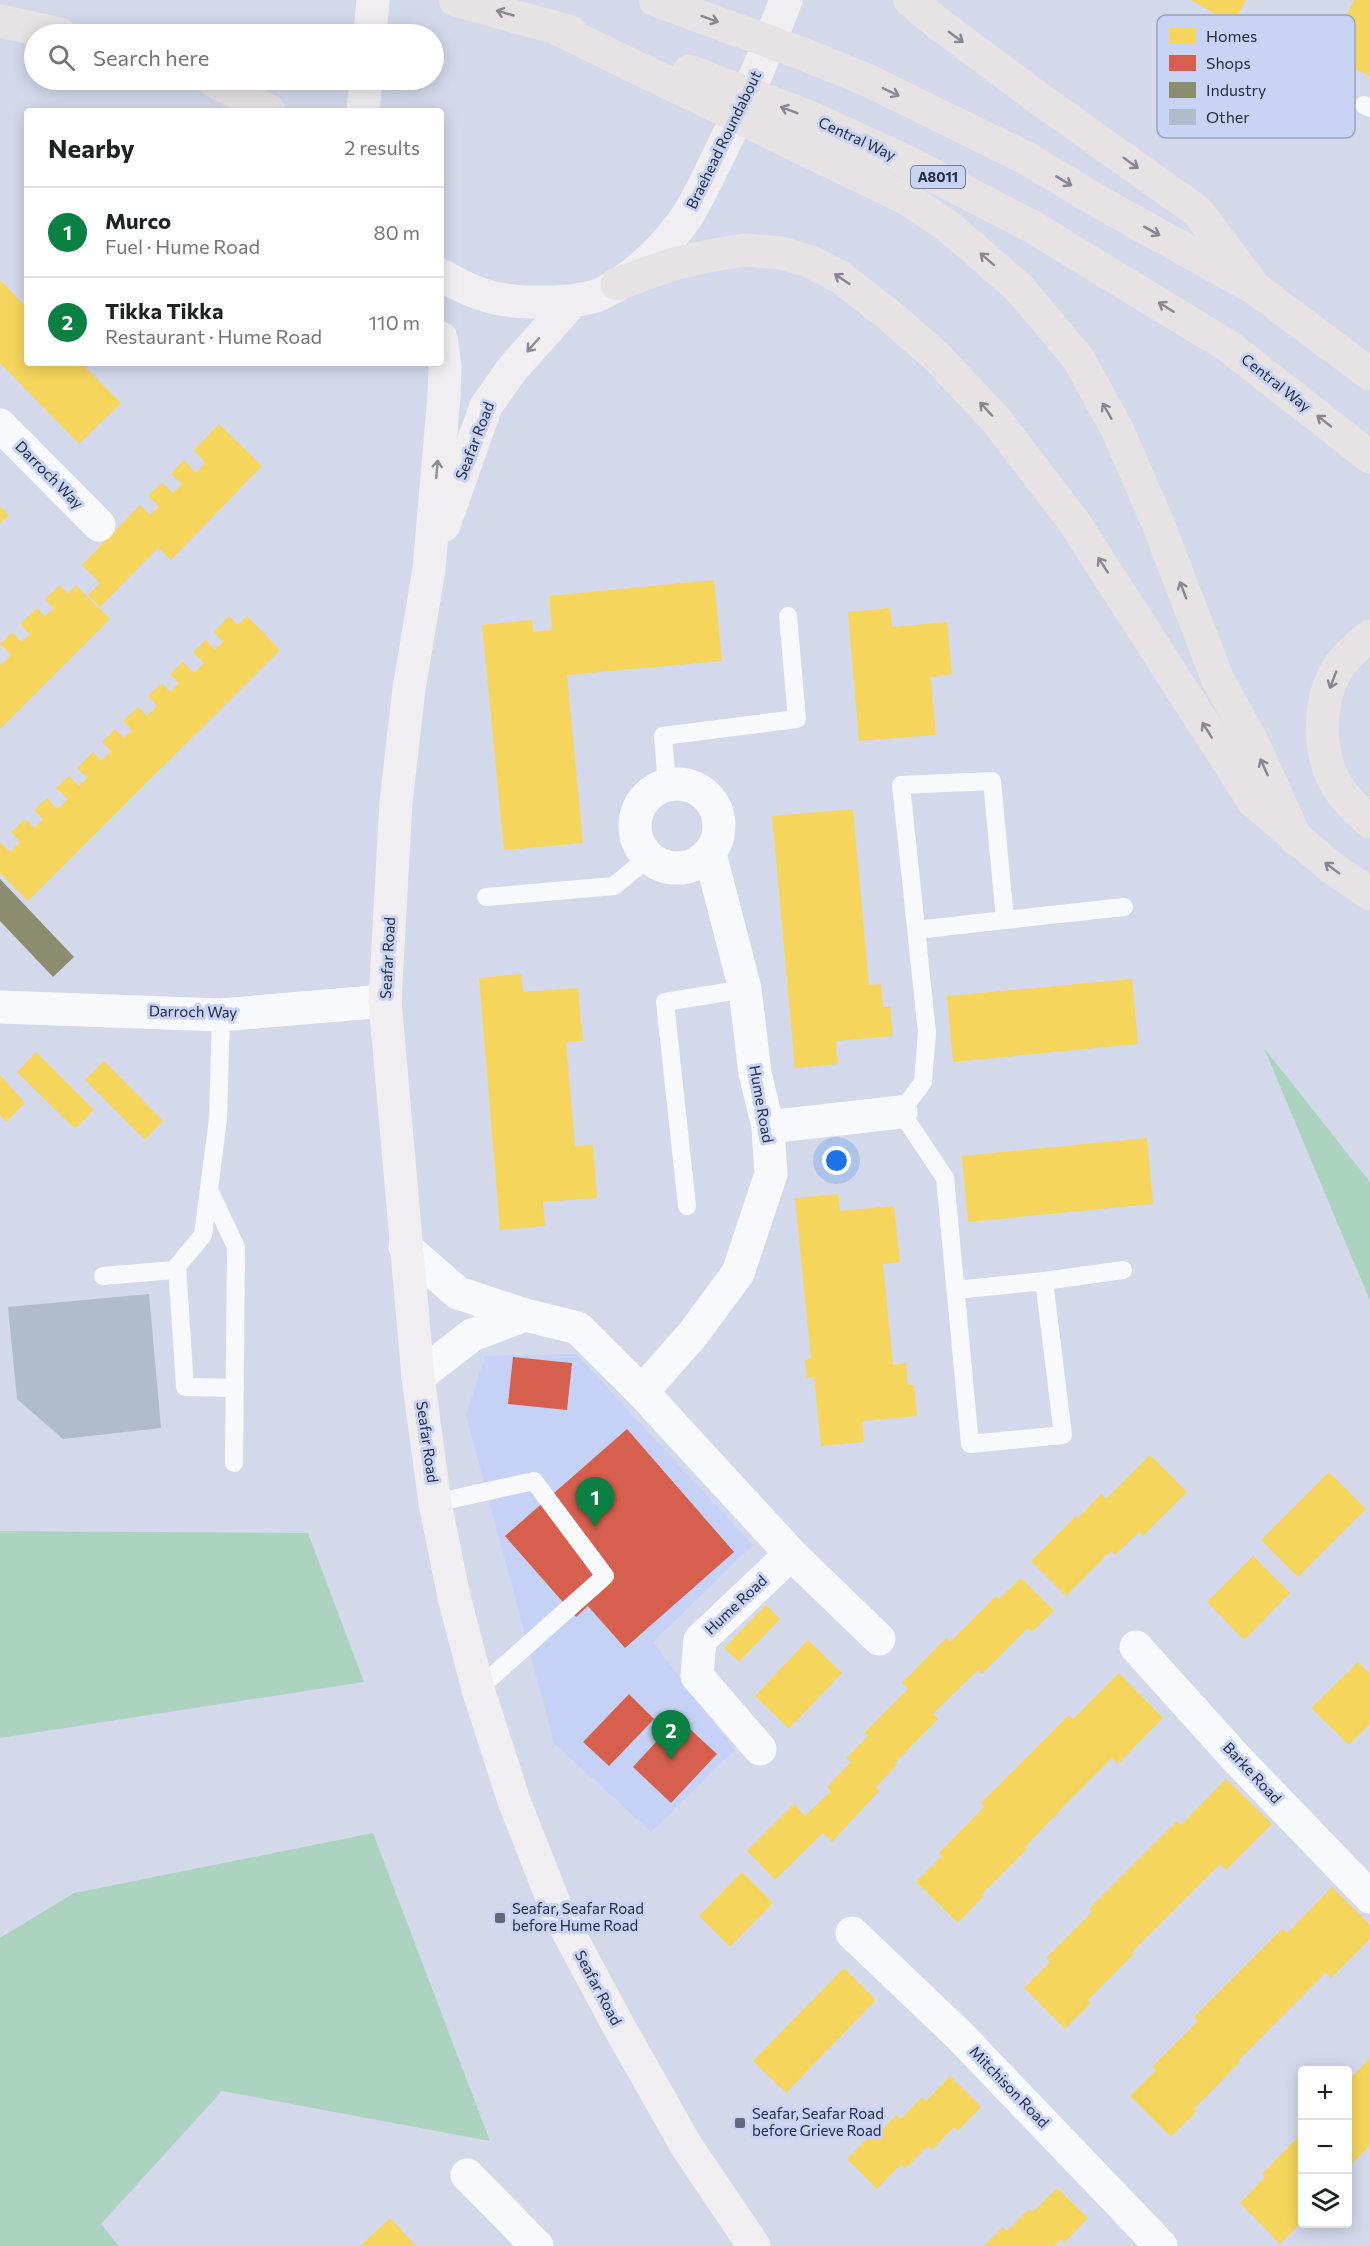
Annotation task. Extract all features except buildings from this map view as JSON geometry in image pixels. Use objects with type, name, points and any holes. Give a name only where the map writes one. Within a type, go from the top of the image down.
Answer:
[{"type":"main road","name":"Central Way","points":[[455,0],[652,57],[814,119],[907,162],[1031,226],[1228,346],[1370,457]]},
{"type":"main road","points":[[655,0],[793,50],[867,80],[1026,158],[1265,295],[1370,346]]},
{"type":"main road","points":[[910,0],[1037,97],[1197,211],[1265,295],[1370,374]]},
{"type":"main road","points":[[0,21],[24,26]]},
{"type":"main road","points":[[551,26],[908,199],[949,226],[1019,288],[1078,358],[1117,429],[1157,521],[1218,680],[1253,743],[1296,839]]},
{"type":"main road","points":[[231,90],[264,108]]},
{"type":"main road","points":[[617,284],[674,264],[713,255],[745,250],[781,253],[811,262],[840,277],[889,315],[936,356],[1011,439],[1074,522],[1254,802],[1331,867],[1370,894]]},
{"type":"main road","points":[[1370,636],[1353,650],[1335,673],[1326,701],[1322,729],[1326,757],[1335,782],[1350,804],[1370,822]]},
{"type":"street","points":[[371,24],[373,0]]},
{"type":"street","name":"Braehead Roundabout","points":[[444,277],[471,292],[500,300],[532,303],[572,302],[602,293],[631,276],[660,248],[686,217],[750,89],[786,0]]},
{"type":"street","points":[[363,108],[365,90]]},
{"type":"street","name":"Seafar Road","points":[[429,569],[486,406],[513,368],[572,302]]},
{"type":"street","name":"Seafar Road","points":[[444,359],[444,396],[429,569],[409,689],[396,802],[386,1001],[405,1247],[418,1377],[435,1503],[454,1597],[478,1689],[514,1801],[558,1913],[687,2147],[754,2246]]},
{"type":"street","name":"Darroch Way","points":[[0,425],[99,525]]},
{"type":"street","points":[[688,785],[701,791],[718,813],[720,827],[717,841],[710,854],[693,865],[673,869],[649,858],[640,846],[635,833],[640,807],[648,795],[667,786],[688,785]]},
{"type":"street","name":"Hume Road","points":[[642,1392],[693,1334],[738,1273],[771,1174],[768,1126],[755,1073],[745,988],[710,854]]},
{"type":"street","name":"Darroch Way","points":[[0,1007],[221,1015],[386,1001]]},
{"type":"street","points":[[768,1126],[901,1112]]},
{"type":"street","points":[[405,1247],[458,1293],[525,1315],[578,1328],[642,1392],[791,1554],[879,1639]]},
{"type":"street","points":[[418,1377],[472,1335],[525,1315]]},
{"type":"street","name":"Hume Road","points":[[760,1749],[697,1676],[700,1640],[791,1554]]},
{"type":"street","name":"Barke Road","points":[[1136,1647],[1236,1758],[1370,1897]]},
{"type":"street","name":"Mitchison Road","points":[[852,1933],[960,2036],[1161,2246]]},
{"type":"street","points":[[467,2175],[537,2246]]},
{"type":"lane","points":[[667,786],[663,736],[797,719],[788,616]]},
{"type":"lane","points":[[1005,920],[992,781],[901,785],[927,1033],[923,1082],[901,1112],[945,1178],[969,1444],[1063,1435],[1044,1281]]},
{"type":"lane","points":[[486,897],[614,886],[649,858]]},
{"type":"lane","points":[[916,930],[1124,907]]},
{"type":"lane","points":[[687,1206],[665,1002],[745,988]]},
{"type":"lane","points":[[103,1276],[174,1270],[202,1235],[218,1119],[221,1015]]},
{"type":"lane","points":[[209,1190],[236,1247],[234,1463]]},
{"type":"lane","points":[[177,1266],[185,1387],[235,1388]]},
{"type":"lane","points":[[956,1290],[1123,1270]]},
{"type":"lane","points":[[435,1503],[534,1481],[605,1576],[478,1689]]},
{"type":"shaded area","points":[[576,1354],[753,1545],[653,1642],[735,1750],[651,1832],[554,1743],[466,1415],[485,1356]]},
{"type":"green space","points":[[1264,1048],[1370,1182],[1370,1301]]},
{"type":"green space","points":[[0,1531],[308,1533],[364,1682],[0,1738]]},
{"type":"green space","points":[[373,1833],[490,2141],[222,2091],[101,2224],[119,2246],[0,2246],[0,1938],[74,1893]]},
{"type":"place","name":"Murco","points":[[595,1527]]},
{"type":"place","name":"Tikka Tikka","points":[[671,1760]]},
{"type":"place","name":"Seafar, Seafar Road before Hume Road","points":[[500,1918]]},
{"type":"place","name":"Seafar, Seafar Road before Grieve Road","points":[[740,2123]]}]
